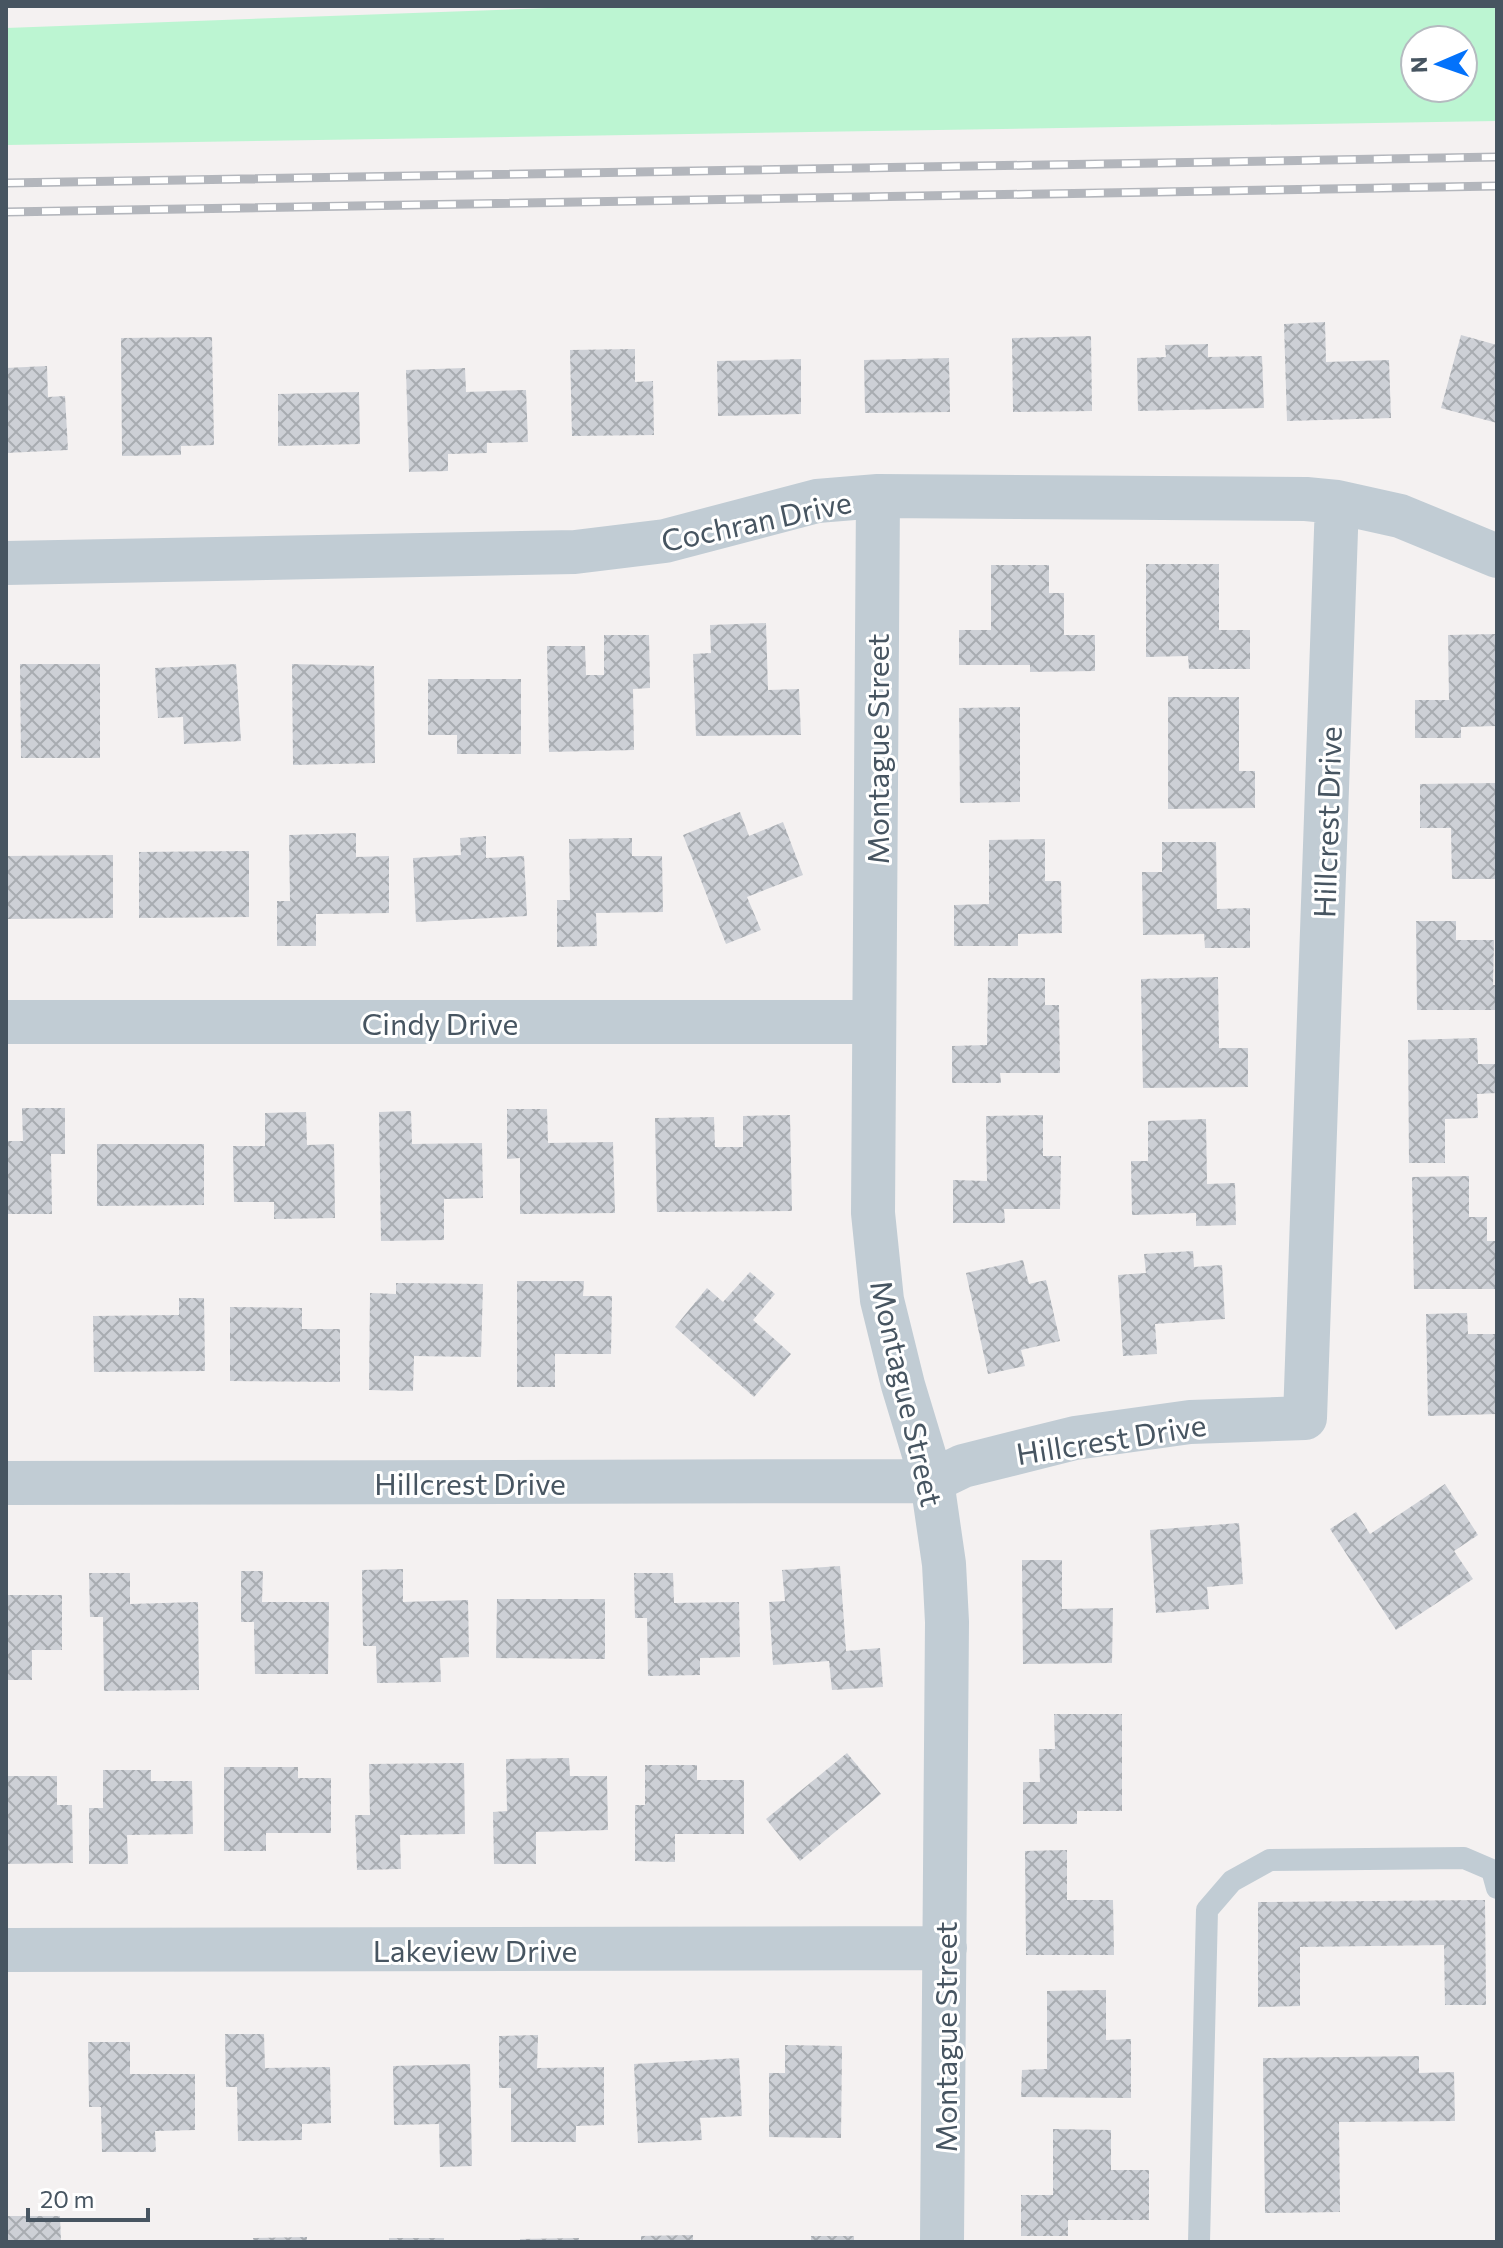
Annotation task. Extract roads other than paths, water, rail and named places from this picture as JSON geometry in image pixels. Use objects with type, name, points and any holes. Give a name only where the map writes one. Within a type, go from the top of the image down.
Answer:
[{"type":"street","name":"Cochran Drive","points":[[6,563],[575,552],[665,541],[817,501],[878,496],[1306,499],[1337,502],[1400,516],[1497,556]]},
{"type":"street","name":"Montague Street","points":[[878,496],[873,1213],[882,1300],[932,1481],[944,1564],[947,1622],[942,2242]]},
{"type":"street","name":"Hillcrest Drive","points":[[6,1483],[932,1481],[963,1466],[1075,1438],[1190,1422],[1305,1418],[1337,502]]},
{"type":"street","name":"Cindy Drive","points":[[6,1022],[874,1022]]},
{"type":"street","name":"Lakeview Drive","points":[[6,1950],[945,1948]]},
{"type":"lane","points":[[1199,2242],[1207,1910],[1232,1881],[1270,1860],[1464,1858],[1492,1870],[1497,1888]]},
{"type":"railway","points":[[6,183],[1497,157]]},
{"type":"railway","points":[[6,212],[1497,186]]}]
